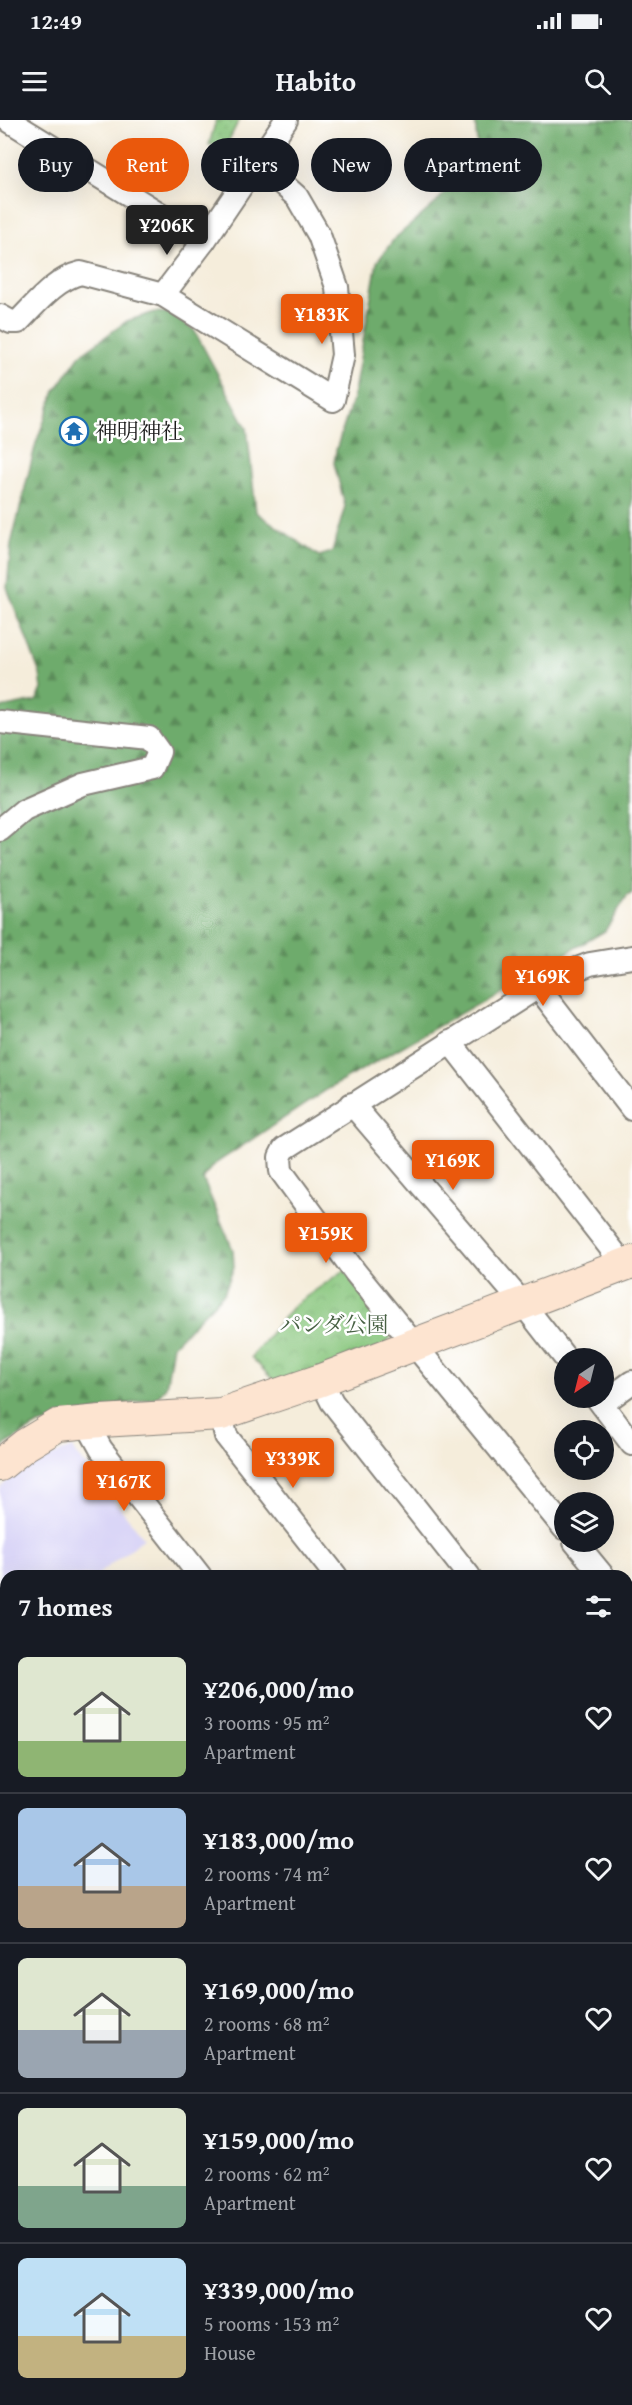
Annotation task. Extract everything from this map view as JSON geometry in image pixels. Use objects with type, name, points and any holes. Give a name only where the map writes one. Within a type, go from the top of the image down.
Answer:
[{"type":"street","points":[[8,120],[204,241]]},
{"type":"street","points":[[273,138],[286,120]]},
{"type":"street","points":[[163,296],[204,241],[236,192]]},
{"type":"street","points":[[0,316],[11,322],[18,322],[60,281],[70,275],[81,273],[163,296],[333,400],[343,355],[337,287],[319,235],[297,197],[291,192]]},
{"type":"street","points":[[0,722],[149,738],[159,752],[152,768],[83,784],[24,810],[0,830]]},
{"type":"street","points":[[554,1516],[355,1272],[281,1171],[280,1157],[284,1149],[352,1104],[549,980],[590,964],[632,957]]},
{"type":"street","points":[[538,987],[632,1109]]},
{"type":"street","points":[[0,1466],[26,1445],[58,1425],[221,1414],[321,1380],[628,1264],[450,1042]]},
{"type":"street","points":[[352,1104],[523,1304],[557,1348]]},
{"type":"street","points":[[321,1380],[332,1402],[464,1570]]},
{"type":"street","points":[[614,1392],[632,1382]]},
{"type":"street","points":[[604,1408],[632,1444]]},
{"type":"street","points":[[221,1414],[226,1436],[331,1570]]},
{"type":"street","points":[[86,1422],[101,1449],[195,1570]]},
{"type":"street","points":[[583,1552],[598,1570]]},
{"type":"shaded area","points":[[72,1448],[144,1538],[104,1570],[0,1570],[0,1488],[23,1466]]},
{"type":"green space","points":[[216,120],[239,120],[230,138],[211,138]]},
{"type":"green space","points":[[475,120],[632,120],[632,893],[627,896],[605,931],[328,1089],[212,1166],[203,1179],[233,1250],[234,1267],[224,1293],[173,1345],[166,1387],[157,1397],[38,1425],[0,1448],[0,708],[36,701],[42,689],[40,674],[7,588],[11,544],[36,443],[55,391],[80,355],[127,321],[155,312],[170,313],[194,330],[247,428],[256,512],[319,556],[332,552],[345,506],[334,463],[336,450],[353,398],[377,262],[394,239],[437,202],[445,192],[542,192],[542,138],[477,138]]},
{"type":"green space","name":"パンダ公園","points":[[345,1270],[391,1336],[385,1346],[279,1386],[251,1357],[294,1305]]},
{"type":"place","name":"神明神社","points":[[74,431]]}]
